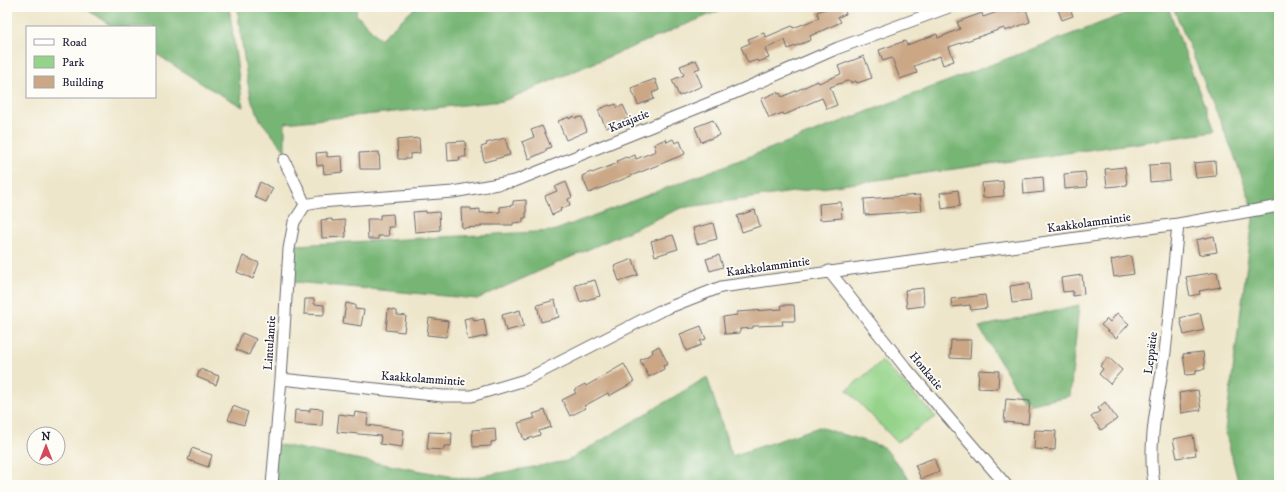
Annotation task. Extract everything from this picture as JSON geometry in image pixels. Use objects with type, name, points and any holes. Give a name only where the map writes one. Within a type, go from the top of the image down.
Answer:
[{"type":"street","name":"Katajatie","points":[[305,205],[320,202],[453,192],[515,181],[732,94],[838,48],[949,7]]},
{"type":"street","points":[[284,160],[305,205]]},
{"type":"street","name":"Lintulantie","points":[[272,485],[281,379],[289,249],[294,222],[305,205]]},
{"type":"street","name":"Kaakkolammintie","points":[[281,379],[443,396],[471,396],[525,380],[660,311],[721,287],[1178,224],[1279,206]]},
{"type":"street","name":"Leppätie","points":[[1154,485],[1151,468],[1155,422],[1165,351],[1178,224]]},
{"type":"street","name":"Honkatie","points":[[829,271],[906,367],[1006,485]]},
{"type":"green space","points":[[83,7],[229,7],[243,107],[207,87],[156,54],[156,26],[112,26]]},
{"type":"green space","points":[[237,7],[357,7],[356,14],[380,39],[416,7],[728,7],[503,101],[285,123],[285,151],[261,121],[252,102],[247,79]]},
{"type":"green space","points":[[1143,7],[1168,7],[1214,132],[681,208],[477,299],[294,282],[295,245],[553,231]]},
{"type":"green space","points":[[1173,7],[1279,7],[1279,485],[1239,485],[1225,430],[1254,211],[1233,152]]},
{"type":"green space","points":[[1079,305],[1070,396],[1026,405],[979,327]]},
{"type":"green space","points":[[882,361],[936,417],[897,442],[847,390]]},
{"type":"green space","points":[[707,377],[732,456],[819,427],[884,447],[914,485],[272,485],[275,444],[465,479],[567,461]]},
{"type":"building","points":[[830,7],[843,7],[846,14],[838,17],[841,22],[810,36],[811,40],[788,49],[785,40],[765,49],[769,58],[758,62],[757,60],[748,63],[741,47],[750,43],[748,39],[764,33],[766,37],[792,26],[793,28],[819,18],[817,12]]},
{"type":"building","points":[[1012,7],[1017,7],[1019,12],[1026,9],[1030,22],[1005,31],[1004,28],[949,47],[954,61],[943,65],[940,56],[914,66],[917,73],[900,79],[892,58],[883,61],[879,50],[905,41],[907,45],[937,34],[938,38],[960,29],[957,22],[982,13],[983,17]]},
{"type":"building","points":[[1057,7],[1069,7],[1073,16],[1062,20]]},
{"type":"building","points":[[864,56],[872,78],[857,83],[856,81],[851,83],[850,80],[830,87],[837,105],[827,109],[822,98],[784,115],[783,113],[769,118],[761,99],[777,92],[778,94],[780,93],[782,97],[818,81],[819,83],[841,74],[838,66]]},
{"type":"building","points":[[696,60],[700,68],[695,70],[702,86],[679,96],[672,80],[684,75],[680,66]]},
{"type":"building","points":[[655,79],[659,90],[652,93],[654,99],[638,105],[631,88]]},
{"type":"building","points":[[616,104],[618,108],[623,105],[629,118],[606,128],[598,110],[609,105]]},
{"type":"building","points":[[574,116],[575,118],[582,117],[587,131],[566,140],[558,121],[569,117],[569,119]]},
{"type":"building","points":[[713,120],[720,135],[701,142],[695,127]]},
{"type":"building","points":[[542,126],[551,147],[529,159],[522,142],[534,137],[531,130]]},
{"type":"building","points":[[419,138],[420,153],[410,154],[410,159],[398,159],[397,140]]},
{"type":"building","points":[[505,138],[510,155],[484,162],[481,147],[487,145],[486,143]]},
{"type":"building","points":[[666,139],[667,142],[673,139],[675,143],[680,141],[685,154],[589,193],[582,176],[618,163],[617,161],[626,157],[635,155],[636,159],[656,151],[654,144]]},
{"type":"building","points":[[465,141],[466,157],[459,157],[460,160],[448,161],[447,142]]},
{"type":"building","points":[[327,152],[327,157],[342,156],[343,172],[324,174],[323,165],[317,166],[316,153]]},
{"type":"building","points":[[379,152],[380,169],[360,169],[359,153]]},
{"type":"building","points":[[1215,161],[1216,176],[1196,178],[1194,163]]},
{"type":"building","points":[[1169,164],[1170,180],[1150,182],[1149,165]]},
{"type":"building","points":[[1125,167],[1127,185],[1107,187],[1105,169]]},
{"type":"building","points":[[1085,172],[1087,187],[1065,189],[1064,174]]},
{"type":"building","points":[[1043,177],[1044,192],[1024,194],[1023,179]]},
{"type":"building","points":[[1003,181],[1004,196],[983,198],[982,183]]},
{"type":"building","points":[[260,182],[273,188],[266,202],[254,197]]},
{"type":"building","points":[[566,182],[572,197],[568,199],[570,205],[560,209],[561,211],[552,215],[545,196],[557,191],[555,187]]},
{"type":"building","points":[[958,190],[960,206],[942,209],[940,193]]},
{"type":"building","points":[[920,195],[922,211],[865,215],[864,199]]},
{"type":"building","points":[[526,200],[526,218],[523,218],[523,222],[513,223],[513,225],[481,225],[481,227],[462,228],[461,208],[471,208],[471,210],[480,209],[480,213],[500,212],[500,207],[513,205],[513,201]]},
{"type":"building","points":[[841,202],[842,218],[820,220],[819,204]]},
{"type":"building","points":[[755,210],[760,226],[742,232],[737,216]]},
{"type":"building","points":[[426,211],[426,213],[439,212],[440,230],[415,232],[413,212]]},
{"type":"building","points":[[393,214],[394,227],[388,227],[389,236],[378,236],[378,239],[368,239],[367,219],[380,219],[380,215]]},
{"type":"building","points":[[332,219],[332,221],[345,220],[346,237],[322,238],[321,220]]},
{"type":"building","points":[[713,223],[717,239],[697,244],[693,228]]},
{"type":"building","points":[[673,235],[678,249],[655,256],[651,241]]},
{"type":"building","points":[[1214,236],[1217,252],[1199,255],[1196,240]]},
{"type":"building","points":[[719,255],[723,267],[710,271],[706,259]]},
{"type":"building","points":[[243,256],[259,263],[253,279],[237,272]]},
{"type":"building","points":[[1131,256],[1134,274],[1114,277],[1111,260]]},
{"type":"building","points":[[633,259],[638,275],[619,281],[614,266]]},
{"type":"building","points":[[1217,272],[1220,287],[1199,291],[1200,294],[1190,296],[1186,277]]},
{"type":"building","points":[[1082,275],[1084,294],[1073,296],[1073,291],[1063,292],[1061,278]]},
{"type":"building","points":[[595,280],[600,296],[580,302],[575,285]]},
{"type":"building","points":[[1029,283],[1031,301],[1012,303],[1010,286]]},
{"type":"building","points":[[923,288],[924,306],[907,308],[905,290]]},
{"type":"building","points":[[985,295],[987,308],[971,310],[970,305],[952,307],[951,299]]},
{"type":"building","points":[[305,299],[314,299],[314,304],[324,305],[324,315],[304,314]]},
{"type":"building","points":[[555,300],[559,317],[541,322],[537,305]]},
{"type":"building","points":[[346,303],[355,305],[355,309],[364,310],[361,326],[343,323]]},
{"type":"building","points":[[781,305],[794,305],[795,321],[782,321],[783,325],[753,326],[753,328],[740,329],[740,333],[725,334],[723,317],[737,315],[737,312],[782,309]]},
{"type":"building","points":[[388,309],[397,311],[397,315],[406,316],[404,332],[386,330]]},
{"type":"building","points":[[520,310],[524,326],[506,331],[502,315]]},
{"type":"building","points":[[1117,313],[1129,324],[1116,338],[1101,325],[1107,319],[1110,322]]},
{"type":"building","points":[[1200,313],[1204,330],[1184,335],[1180,318]]},
{"type":"building","points":[[473,317],[474,321],[484,319],[487,336],[468,340],[464,319]]},
{"type":"building","points":[[429,318],[448,321],[446,337],[427,335]]},
{"type":"building","points":[[701,326],[706,339],[700,341],[701,345],[686,351],[680,334]]},
{"type":"building","points":[[242,333],[256,339],[249,355],[236,350]]},
{"type":"building","points":[[951,340],[971,340],[970,359],[950,358]]},
{"type":"building","points":[[659,346],[668,364],[663,366],[664,369],[649,377],[640,360],[653,353],[652,350]]},
{"type":"building","points":[[1203,352],[1205,369],[1196,370],[1196,374],[1186,375],[1183,354]]},
{"type":"building","points":[[1108,357],[1122,370],[1110,384],[1099,374],[1103,369],[1100,366]]},
{"type":"building","points":[[624,364],[634,382],[609,396],[608,393],[584,406],[586,408],[570,416],[562,400],[576,393],[574,390],[585,384],[586,386]]},
{"type":"building","points":[[200,369],[219,376],[216,385],[197,377]]},
{"type":"building","points":[[979,370],[999,371],[998,389],[978,388]]},
{"type":"building","points":[[1198,390],[1201,410],[1181,413],[1179,393]]},
{"type":"building","points":[[1006,399],[1030,401],[1028,424],[1004,422]]},
{"type":"building","points":[[1105,402],[1117,419],[1101,430],[1091,417],[1100,411],[1098,408]]},
{"type":"building","points":[[233,406],[248,412],[244,425],[228,420]]},
{"type":"building","points":[[310,408],[323,409],[322,426],[294,424],[295,410],[310,411]]},
{"type":"building","points":[[545,410],[551,427],[539,431],[540,435],[524,440],[518,423],[535,418],[533,414]]},
{"type":"building","points":[[355,412],[368,414],[367,425],[404,430],[402,447],[380,444],[381,436],[337,432],[339,414],[354,416]]},
{"type":"building","points":[[495,428],[496,441],[491,442],[491,446],[473,447],[472,430]]},
{"type":"building","points":[[1035,430],[1056,431],[1055,450],[1034,449]]},
{"type":"building","points":[[429,432],[452,433],[451,446],[444,446],[444,450],[427,449]]},
{"type":"building","points":[[1193,435],[1196,455],[1177,458],[1173,439]]},
{"type":"building","points":[[192,448],[212,455],[208,467],[188,460]]},
{"type":"building","points":[[934,458],[939,472],[921,479],[915,465]]}]
